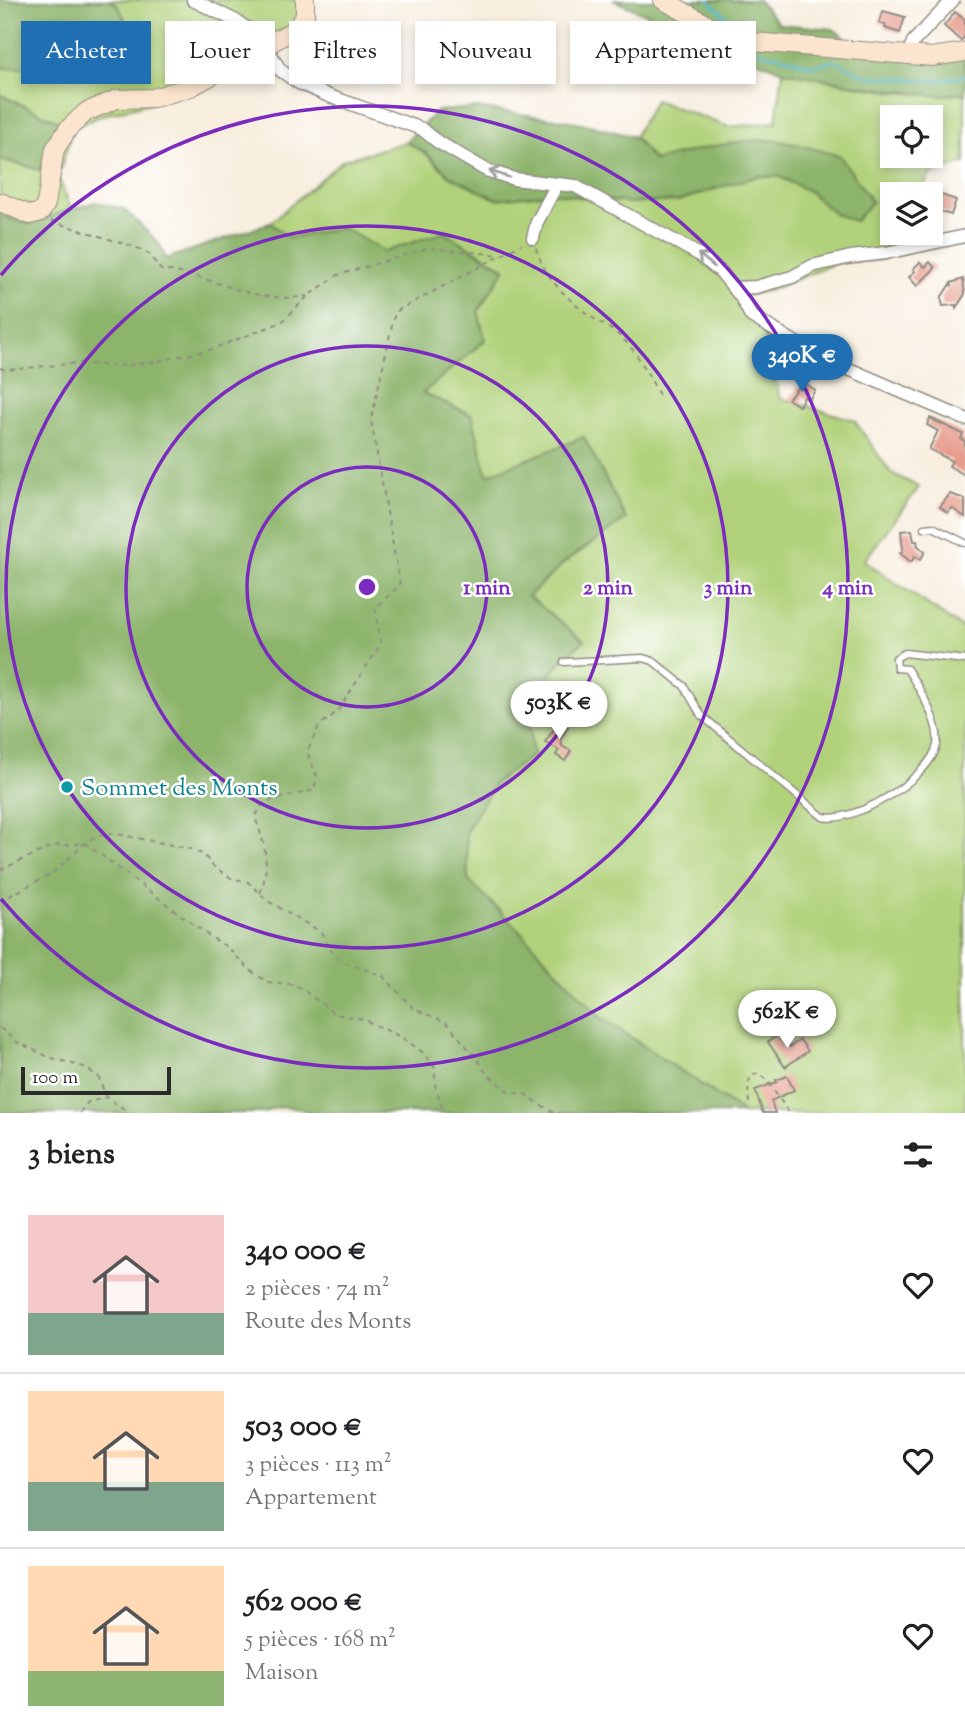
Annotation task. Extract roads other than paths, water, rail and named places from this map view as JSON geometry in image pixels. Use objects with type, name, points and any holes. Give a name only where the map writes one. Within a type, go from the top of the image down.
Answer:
[{"type":"street","points":[[192,0],[236,21]]},
{"type":"street","points":[[275,40],[301,24],[305,17],[305,0]]},
{"type":"street","points":[[663,0],[728,36],[748,41],[932,57],[965,52]]},
{"type":"street","points":[[909,54],[914,42],[953,0]]},
{"type":"street","points":[[275,63],[279,70],[299,83],[422,129],[438,142],[486,170],[514,179],[575,186],[698,254],[720,272],[751,316],[816,355],[965,418]]},
{"type":"street","points":[[0,202],[30,215],[41,212],[46,204],[55,149],[68,129],[86,112],[117,99],[153,98],[198,84]]},
{"type":"street","points":[[533,238],[537,222],[557,184]]},
{"type":"street","points":[[733,288],[756,288],[792,277],[812,266],[851,257],[961,238],[965,250]]},
{"type":"lane","points":[[924,528],[933,527],[965,543]]},
{"type":"lane","points":[[564,662],[643,658],[653,662],[684,686],[701,715],[823,817],[834,819],[846,817],[907,785],[925,767],[937,745],[935,727],[921,692],[907,669],[897,668],[895,658],[905,653],[965,660]]},
{"type":"waterway","points":[[708,0],[731,21]]},
{"type":"waterway","points":[[756,51],[811,66],[836,61],[866,76],[936,81],[965,76]]},
{"type":"place","name":"Sommet des Monts","points":[[67,787]]}]
